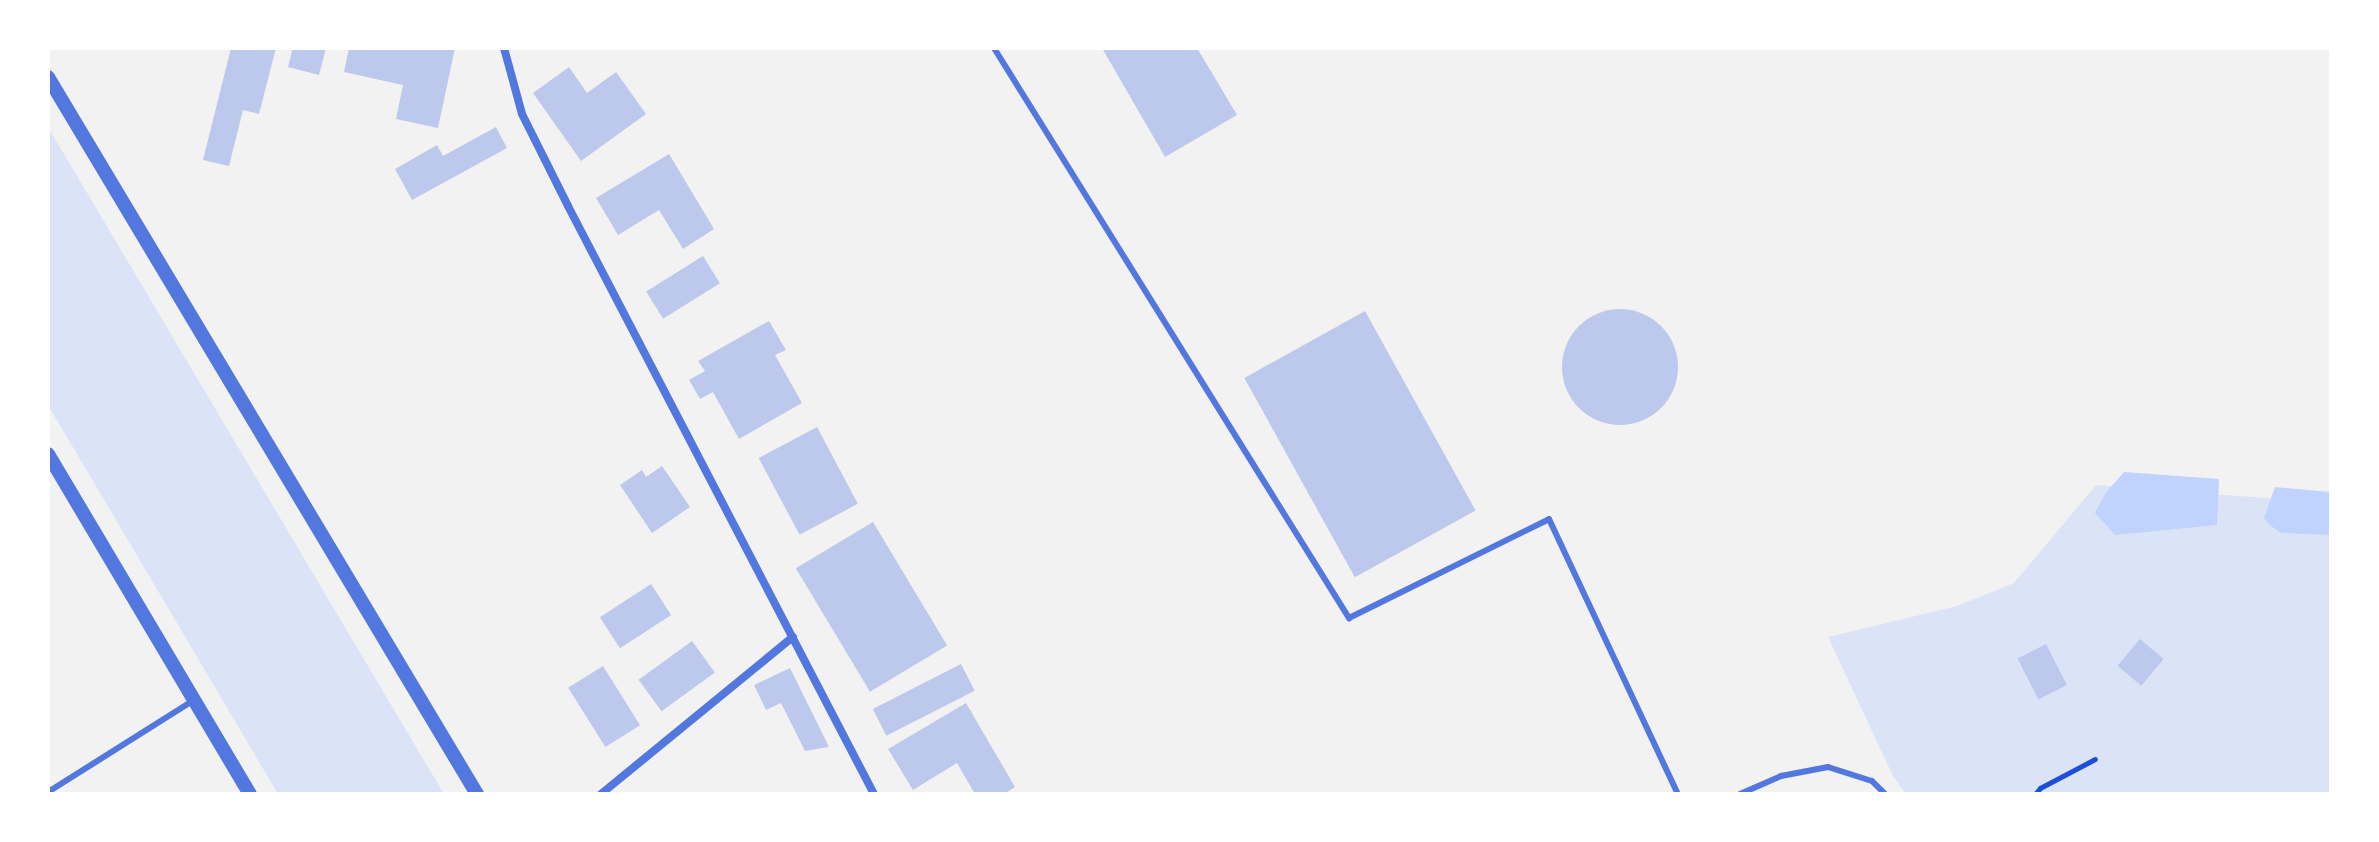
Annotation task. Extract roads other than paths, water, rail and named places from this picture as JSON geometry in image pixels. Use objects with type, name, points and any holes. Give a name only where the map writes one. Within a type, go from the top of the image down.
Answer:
[{"type":"street","points":[[504,48],[529,127],[874,794]]},
{"type":"street","points":[[48,77],[477,794]]},
{"type":"street","points":[[48,454],[250,794]]},
{"type":"street","points":[[601,794],[793,637]]},
{"type":"lane","points":[[994,48],[1349,618],[1549,519],[1678,794]]},
{"type":"lane","points":[[48,792],[194,700]]},
{"type":"lane","points":[[1740,794],[1781,776],[1828,767],[1872,781],[1885,794]]},
{"type":"water","points":[[2124,472],[2219,479],[2217,525],[2115,535],[2095,513],[2105,494]]},
{"type":"water","points":[[2275,487],[2331,492],[2331,535],[2281,533],[2271,526],[2264,518]]}]
